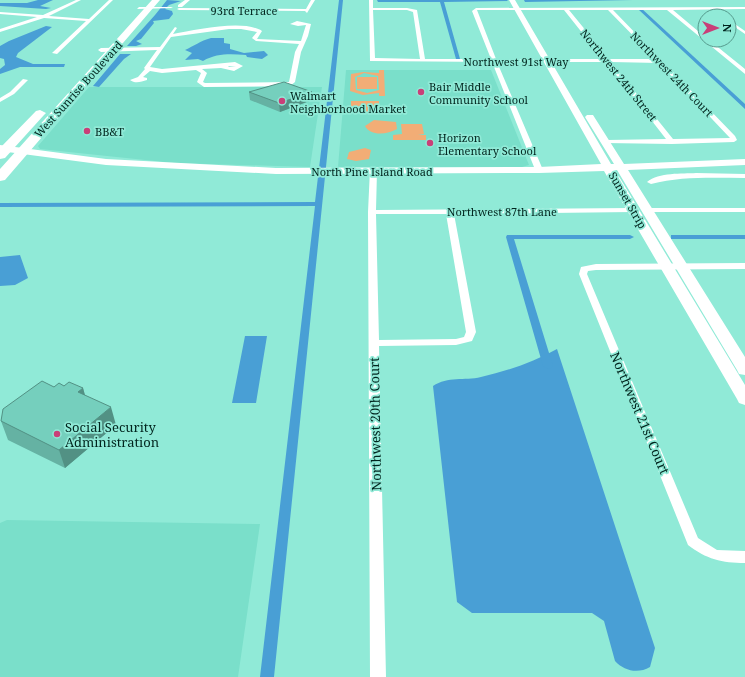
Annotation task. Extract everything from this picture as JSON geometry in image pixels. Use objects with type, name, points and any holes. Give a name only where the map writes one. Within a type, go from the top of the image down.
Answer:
[{"type":"highway","name":"West Sunrise Boulevard","points":[[0,177],[107,50],[139,8],[152,4]]},
{"type":"highway","name":"West Sunrise Boulevard","points":[[2,152],[152,4]]},
{"type":"street","points":[[1,30],[42,17],[79,0]]},
{"type":"street","points":[[56,53],[111,0]]},
{"type":"street","points":[[152,4],[169,8],[180,8],[188,0]]},
{"type":"street","name":"93rd Terrace","points":[[180,8],[204,11],[256,11],[268,7],[307,11],[313,0]]},
{"type":"street","points":[[372,0],[372,9],[414,11],[424,61]]},
{"type":"street","name":"Sunset Strip","points":[[512,0],[519,6],[618,171],[647,210],[674,266],[745,399]]},
{"type":"street","points":[[224,10],[227,5]]},
{"type":"street","points":[[539,170],[474,11],[476,9],[519,6],[565,8],[697,8]]},
{"type":"street","name":"Northwest 24th Street","points":[[565,8],[609,61],[672,142]]},
{"type":"street","name":"Northwest 24th Court","points":[[609,8],[733,137],[734,140],[672,142]]},
{"type":"street","points":[[668,8],[697,32]]},
{"type":"street","name":"Northwest 91st Way","points":[[372,9],[372,60],[494,62],[660,61]]},
{"type":"street","points":[[0,13],[89,20]]},
{"type":"street","points":[[198,69],[204,73],[200,82],[204,85],[290,84],[292,82],[298,52],[309,24],[303,24]]},
{"type":"street","points":[[149,70],[147,68],[175,28]]},
{"type":"street","points":[[169,36],[209,29],[251,29],[260,31],[254,38],[256,40],[302,43]]},
{"type":"street","points":[[107,50],[161,48]]},
{"type":"street","points":[[716,48],[745,72]]},
{"type":"street","points":[[732,61],[745,61]]},
{"type":"street","name":"Sunset Strip","points":[[552,62],[576,93]]},
{"type":"street","points":[[140,77],[149,70],[162,71],[224,66]]},
{"type":"street","points":[[0,100],[12,93],[25,80]]},
{"type":"street","name":"Sunset Strip","points":[[587,111],[607,142],[632,210],[674,266],[745,370]]},
{"type":"street","points":[[607,142],[672,142]]},
{"type":"street","name":"North Pine Island Road","points":[[2,152],[165,173],[373,174],[745,168]]},
{"type":"street","name":"North Pine Island Road","points":[[373,174],[539,170],[618,171],[745,162]]},
{"type":"street","name":"Northwest 20th Court","points":[[373,174],[372,212],[378,677]]},
{"type":"street","points":[[651,182],[656,179],[670,177],[745,176]]},
{"type":"street","name":"Northwest 87th Lane","points":[[372,212],[632,210]]},
{"type":"street","points":[[647,210],[745,210]]},
{"type":"street","points":[[374,343],[456,342],[468,339],[471,332],[450,212]]},
{"type":"street","points":[[674,266],[745,266]]},
{"type":"street","name":"Northwest 21st Court","points":[[674,266],[596,267],[584,269],[582,274],[693,541],[706,552],[719,557],[745,557]]},
{"type":"shaded area","points":[[346,70],[491,70],[529,165],[522,167],[338,167]]},
{"type":"shaded area","points":[[379,70],[384,70],[385,96],[379,96],[379,93],[363,95],[350,91],[351,74],[363,72],[379,73]],"holes":[[[364,73],[378,76],[379,90],[367,93],[356,90],[355,77]]]},
{"type":"shaded area","points":[[357,77],[377,77],[377,89],[357,89]]},
{"type":"shaded area","points":[[89,87],[322,87],[310,167],[174,163],[40,149],[38,146]]},
{"type":"shaded area","points":[[351,101],[379,101],[379,113],[351,113]]},
{"type":"shaded area","points":[[374,120],[396,122],[397,129],[380,134],[371,132],[365,126]]},
{"type":"shaded area","points":[[401,124],[422,124],[424,134],[418,135],[426,135],[426,140],[393,140],[393,135],[402,134]]},
{"type":"shaded area","points":[[365,148],[371,150],[369,159],[356,161],[347,159],[349,152]]},
{"type":"shaded area","points":[[7,520],[260,524],[238,677],[0,677],[0,523]]},
{"type":"water","points":[[38,0],[53,0],[40,6],[51,8],[0,6],[0,3],[27,3]]},
{"type":"water","points":[[167,0],[181,1],[169,5],[165,9],[172,11],[173,14],[169,19],[153,21],[154,23],[141,39],[136,41],[142,44],[127,46],[155,15]]},
{"type":"water","points":[[46,26],[52,27],[18,53],[16,57],[33,64],[65,64],[64,67],[20,67],[0,74],[0,69],[5,65],[4,59],[0,58],[0,46]]},
{"type":"water","points":[[211,38],[224,38],[224,43],[230,44],[230,49],[244,53],[264,51],[268,55],[262,59],[247,57],[246,55],[229,54],[219,55],[203,61],[198,59],[185,60],[192,53],[185,50]]},
{"type":"water","points":[[120,54],[131,54],[124,59],[99,87],[93,86]]},
{"type":"water","points":[[20,255],[28,278],[15,285],[0,286],[0,257]]},
{"type":"water","points":[[245,336],[267,336],[256,403],[232,403]]},
{"type":"water","points":[[557,349],[655,648],[650,667],[645,669],[636,671],[627,669],[615,661],[604,621],[592,613],[472,613],[457,602],[433,386],[444,381],[475,378],[501,372],[530,362]]},
{"type":"building","points":[[284,82],[312,92],[279,103],[249,92]]},
{"type":"building","points":[[42,381],[54,387],[59,383],[64,386],[69,382],[83,388],[78,392],[111,407],[59,450],[1,421],[3,409]]},
{"type":"waterway","points":[[267,677],[341,0]]},
{"type":"waterway","points":[[525,1],[631,0]]},
{"type":"waterway","points":[[378,1],[441,1]]},
{"type":"waterway","points":[[441,1],[506,1]]},
{"type":"waterway","points":[[441,1],[458,59]]},
{"type":"waterway","points":[[640,9],[745,107]]},
{"type":"waterway","points":[[0,205],[318,204]]},
{"type":"waterway","points":[[548,366],[510,237],[630,237]]},
{"type":"waterway","points":[[674,237],[745,237]]},
{"type":"place","name":"Bair Middle Community School","points":[[421,92]]},
{"type":"place","name":"Walmart Neighborhood Market","points":[[282,101]]},
{"type":"place","name":"BB&T","points":[[87,131]]},
{"type":"place","name":"Horizon Elementary School","points":[[430,143]]},
{"type":"place","name":"Social Security Administration","points":[[57,434]]}]
